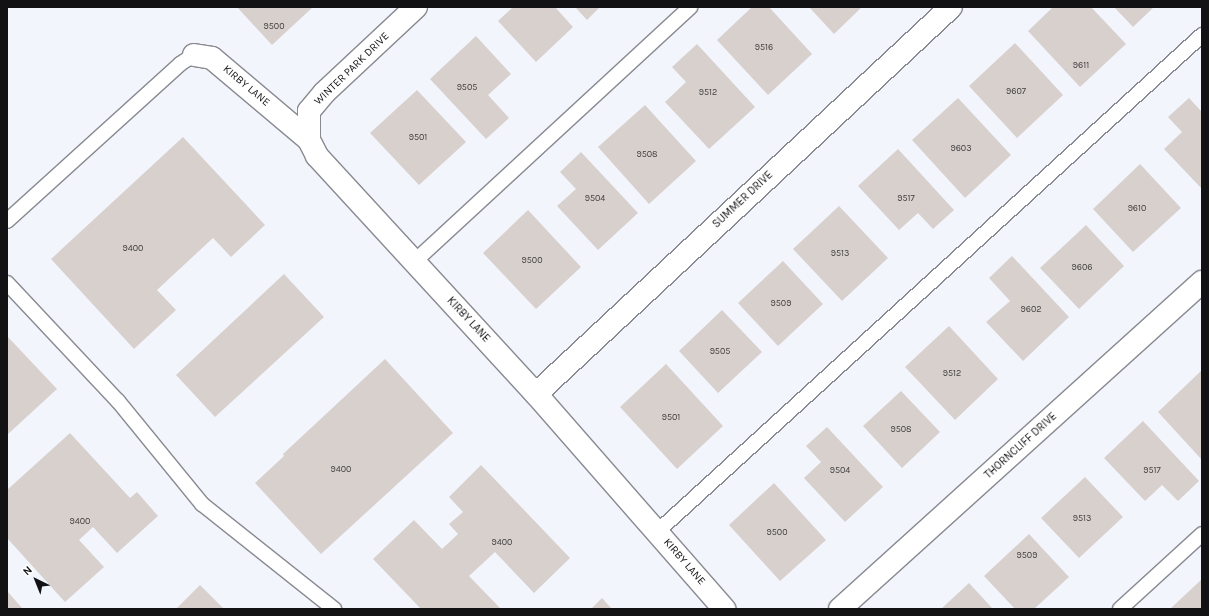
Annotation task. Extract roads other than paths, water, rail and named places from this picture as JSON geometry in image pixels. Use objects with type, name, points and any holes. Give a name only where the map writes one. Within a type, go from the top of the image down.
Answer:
[{"type":"street","name":"WINTER PARK DRIVE","points":[[308,140],[309,112],[314,105],[416,7]]},
{"type":"street","name":"SUMMER DRIVE","points":[[536,394],[951,7]]},
{"type":"street","name":"KIRBY LANE","points":[[194,55],[212,58],[308,140],[317,156],[536,394],[724,609]]},
{"type":"street","name":"THORNCLIFF DRIVE","points":[[840,609],[1202,282]]},
{"type":"lane","points":[[414,262],[690,7]]},
{"type":"lane","points":[[657,532],[1202,35]]},
{"type":"lane","points":[[7,221],[180,64],[194,55]]},
{"type":"lane","points":[[7,283],[118,401],[202,504],[334,609]]},
{"type":"lane","points":[[1120,609],[1202,534]]}]
